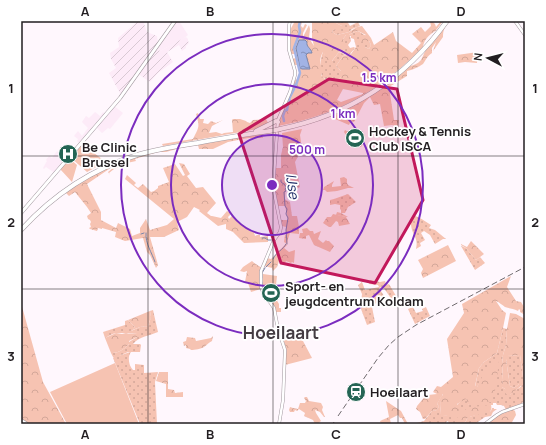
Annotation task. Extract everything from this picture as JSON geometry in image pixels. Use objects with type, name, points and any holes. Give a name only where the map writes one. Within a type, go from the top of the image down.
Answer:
[{"type":"highway","points":[[21,228],[63,191],[80,180],[120,161],[146,152],[303,123],[327,116],[345,108],[384,86],[402,71],[434,38],[446,21]]},
{"type":"highway","points":[[256,131],[277,121]]},
{"type":"highway","points":[[21,228],[36,212],[79,179],[119,159],[168,146],[278,128]]},
{"type":"main road","points":[[21,213],[118,99],[175,21]]},
{"type":"main road","points":[[279,424],[283,400],[285,352],[274,308],[261,287],[261,274],[281,227],[273,189],[277,121],[296,75],[289,50],[290,21]]},
{"type":"main road","points":[[515,21],[525,35]]},
{"type":"main road","points":[[485,424],[502,412],[525,404]]},
{"type":"highlighted area","points":[[329,79],[397,89],[423,200],[375,283],[281,263],[239,134]]},
{"type":"shaded area","points":[[138,21],[143,21],[147,32],[157,36],[158,44],[121,95],[109,73],[116,68],[111,59],[110,53],[119,47],[118,38]]},
{"type":"shaded area","points":[[176,21],[179,21],[188,35],[160,51],[156,48]]},
{"type":"shaded area","points":[[186,37],[189,43],[186,48],[182,51],[179,45],[167,52],[173,62],[158,73],[150,82],[138,74],[156,48],[160,51]]},
{"type":"shaded area","points":[[114,106],[123,113],[110,129],[108,128],[102,133],[95,126],[80,144],[77,141],[78,139],[74,136],[78,131],[82,136],[88,128],[82,122],[86,116],[89,118],[95,112],[100,116],[103,112],[106,115]]},
{"type":"shaded area","points":[[57,151],[66,159],[55,173],[46,167],[44,169],[46,160],[49,156],[52,158]]},
{"type":"green space","points":[[295,21],[302,21],[301,26],[303,28],[305,24],[307,25],[303,33],[303,37],[309,25],[309,38],[314,46],[312,38],[312,23],[310,21],[337,21],[334,22],[342,26],[342,29],[333,30],[332,32],[337,35],[349,32],[362,26],[371,38],[374,45],[393,32],[396,41],[412,53],[421,43],[412,34],[421,27],[425,32],[431,26],[430,21],[435,24],[436,27],[441,21],[443,21],[436,29],[437,30],[426,39],[423,47],[391,76],[374,88],[339,108],[300,121],[278,126],[295,80],[298,79],[300,73],[298,65],[294,65],[292,59],[296,58],[295,54],[290,54],[290,30]],"holes":[[[358,31],[366,35],[360,37],[361,42],[369,41],[371,45],[369,49],[365,47],[356,47],[351,54],[343,56],[336,66],[341,71],[341,77],[333,81],[325,80],[321,75],[323,71],[320,59],[323,52],[326,59],[331,62],[339,52],[345,50],[346,45],[343,39],[346,35]],[[307,42],[307,46],[311,51],[306,53],[309,68],[302,69],[300,68],[296,48]],[[343,89],[363,93],[341,102],[337,100]]]},
{"type":"green space","points":[[347,21],[350,26],[358,22],[360,26],[349,32],[337,35],[332,32],[333,30],[342,26],[334,22]]},
{"type":"green space","points":[[448,21],[451,21],[447,24],[443,32],[443,37],[433,51],[436,42],[432,48],[432,53],[423,64],[407,71],[407,76],[389,87],[394,120],[399,120],[398,127],[392,125],[384,126],[380,104],[374,105],[370,97],[364,103],[354,122],[351,121],[349,125],[333,118],[410,66],[420,62],[427,48]]},
{"type":"green space","points":[[358,31],[366,36],[371,45],[369,49],[365,47],[356,47],[354,39],[350,36],[351,41],[348,45],[350,48],[355,48],[350,54],[340,52],[345,50],[343,39],[346,35]]},
{"type":"green space","points":[[323,52],[326,57],[332,61],[339,52],[346,55],[343,56],[336,66],[341,71],[341,77],[336,81],[330,81],[322,77],[321,58]]},
{"type":"green space","points":[[478,52],[477,63],[458,63],[457,55]]},
{"type":"green space","points":[[198,113],[200,119],[204,119],[203,123],[208,124],[211,121],[216,123],[223,120],[212,126],[209,133],[216,132],[222,134],[233,132],[233,119],[240,119],[250,123],[253,120],[266,119],[268,123],[257,129],[163,146],[162,144],[193,139],[198,127],[196,114]]},
{"type":"green space","name":"Hockey & Tennis Club ISCA","points":[[353,128],[365,135],[362,141],[364,142],[361,147],[345,138],[345,130],[350,133]]},
{"type":"green space","points":[[302,129],[300,135],[302,149],[295,162],[298,177],[284,178],[286,184],[285,199],[290,202],[292,216],[297,216],[299,227],[299,234],[290,233],[287,244],[284,242],[286,227],[282,226],[281,220],[288,220],[285,206],[278,206],[274,188],[276,168],[281,168],[281,155],[283,147],[282,133]]},
{"type":"green space","points":[[264,134],[262,135],[263,138],[248,138],[228,142],[213,149],[199,149],[198,145],[166,152],[158,152],[135,159],[136,161],[127,163],[126,166],[125,165],[114,169],[109,173],[110,175],[108,172],[113,168],[112,167],[87,184],[101,212],[101,220],[116,228],[118,223],[130,229],[132,236],[140,233],[140,228],[146,219],[150,230],[167,225],[174,219],[125,179],[127,175],[136,183],[134,185],[138,188],[143,184],[151,192],[158,188],[158,186],[169,182],[163,168],[175,164],[183,176],[185,175],[179,163],[184,164],[190,174],[187,176],[196,188],[203,187],[216,203],[207,213],[211,216],[221,218],[227,211],[231,213],[233,210],[230,215],[228,217],[229,219],[232,216],[254,232],[255,236],[268,236],[268,242],[244,243],[233,232],[226,229],[226,224],[218,226],[199,211],[200,210],[194,207],[187,217],[177,222],[179,230],[164,237],[150,237],[158,265],[156,268],[147,252],[143,238],[125,241],[115,237],[116,232],[102,228],[98,228],[97,231],[90,229],[91,222],[87,216],[91,213],[87,207],[75,192],[69,196],[65,192],[94,174],[127,160],[166,149]]},
{"type":"green space","points":[[82,144],[106,162],[87,172],[70,157]]},
{"type":"green space","points":[[69,158],[77,165],[72,182],[60,169]]},
{"type":"green space","points":[[298,177],[300,187],[295,190],[286,189],[284,178]]},
{"type":"green space","points":[[344,177],[347,179],[348,185],[354,188],[327,192],[323,190],[324,187],[334,181],[332,187],[341,186],[340,178]]},
{"type":"green space","points":[[348,194],[356,202],[348,207],[345,213],[341,213],[340,205],[330,205],[330,200]]},
{"type":"green space","points":[[337,212],[348,217],[336,215]]},
{"type":"green space","points":[[333,214],[346,217],[350,224],[339,226],[338,222],[336,221],[331,227],[329,227],[323,223],[327,217],[331,217]]},
{"type":"green space","points":[[413,215],[431,225],[429,228],[435,230],[446,239],[443,239],[435,244],[430,235],[424,231],[421,233],[425,240],[420,243],[421,246],[416,249],[416,241],[410,220]]},
{"type":"green space","points":[[307,228],[310,231],[313,231],[314,234],[321,231],[318,239],[323,243],[326,240],[329,241],[334,246],[330,252],[314,245],[309,235],[306,236],[306,239],[299,238],[300,233],[303,233],[302,229]]},
{"type":"green space","points":[[471,241],[484,254],[476,260],[466,248],[461,245],[467,247]]},
{"type":"green space","points":[[286,244],[287,245],[284,248],[289,252],[295,250],[294,263],[279,261],[277,267],[273,271],[272,268],[264,266],[267,258],[271,259]]},
{"type":"green space","points":[[448,245],[456,261],[423,278],[421,273],[423,269],[418,260]]},
{"type":"green space","points":[[461,246],[466,248],[476,260],[480,257],[485,263],[475,270]]},
{"type":"green space","points":[[252,261],[262,268],[261,289],[251,292],[248,283],[245,282],[247,271],[240,271]]},
{"type":"green space","name":"Sport- en jeugdcentrum Koldam","points":[[263,274],[277,276],[275,286],[278,298],[276,299],[279,304],[279,308],[281,308],[281,312],[276,312],[274,306],[264,291]]},
{"type":"green space","points":[[511,276],[507,287],[516,301],[521,302],[525,307],[525,315],[520,312],[519,309],[518,311],[507,308],[496,301],[506,313],[497,353],[484,362],[479,368],[475,386],[477,387],[487,368],[497,359],[499,361],[494,393],[491,402],[469,405],[466,399],[457,404],[459,412],[456,415],[442,416],[440,403],[443,394],[437,404],[439,406],[437,410],[432,411],[425,419],[423,419],[420,412],[416,409],[417,406],[427,394],[437,394],[433,392],[437,386],[441,387],[453,377],[447,339],[464,313],[462,304]]},
{"type":"green space","points":[[370,280],[380,282],[385,281],[386,285],[389,284],[399,301],[395,304],[383,287],[379,288],[386,299],[382,302],[379,298],[376,300],[377,302],[372,307],[375,322],[367,325],[361,307],[371,302],[369,299],[361,303],[362,294],[358,285],[362,282],[365,290],[379,287],[378,285],[369,284]]},
{"type":"green space","points":[[21,303],[43,382],[66,424],[21,424]]},
{"type":"green space","points":[[413,307],[416,313],[423,311],[422,309],[426,307],[430,316],[415,324],[408,309]]},
{"type":"green space","points":[[153,310],[158,332],[142,338],[133,344],[141,345],[140,352],[128,352],[114,358],[111,353],[119,352],[126,347],[129,342],[137,337],[137,333],[116,333],[105,338],[103,332],[125,325],[125,321],[128,320],[135,327],[131,331],[140,327],[148,326],[151,317],[150,311]]},
{"type":"green space","points":[[150,311],[151,317],[148,326],[130,331],[135,327],[128,320]]},
{"type":"green space","points":[[510,313],[516,314],[525,319],[525,378],[523,377],[520,355],[506,356],[510,386],[514,388],[520,382],[522,385],[509,396],[502,387],[502,364]]},
{"type":"green space","points":[[503,328],[507,329],[506,345],[502,364],[502,387],[510,395],[522,386],[519,384],[514,388],[510,386],[506,359],[506,356],[520,355],[523,377],[525,378],[525,402],[506,410],[504,406],[493,403],[493,405],[456,424],[449,424],[448,421],[442,424],[418,424],[417,423],[424,421],[432,411],[437,410],[439,406],[437,404],[442,395],[444,396],[440,403],[441,415],[449,414],[466,398],[469,405],[480,382],[477,387],[475,387],[479,368],[484,362],[497,353]]},
{"type":"green space","points":[[282,331],[303,341],[312,358],[285,365],[286,348],[281,333]]},
{"type":"green space","points":[[116,333],[137,333],[139,335],[129,341],[129,344],[124,349],[116,353],[111,353],[105,338]]},
{"type":"green space","points":[[213,336],[212,341],[204,347],[196,350],[186,348],[186,345],[184,346],[183,342],[186,341],[187,337],[195,338],[196,341],[211,338]]},
{"type":"green space","points":[[130,352],[129,361],[133,370],[135,370],[135,364],[144,365],[144,373],[158,372],[155,382],[157,424],[140,424],[113,358]]},
{"type":"green space","points":[[115,363],[139,424],[67,424],[50,392]]},
{"type":"green space","points":[[159,372],[168,372],[168,389],[174,390],[175,393],[183,392],[183,397],[166,397],[166,384],[156,381]]},
{"type":"green space","points":[[305,397],[307,397],[309,401],[321,403],[323,407],[322,410],[325,417],[320,412],[315,410],[321,421],[317,424],[315,424],[313,420],[304,416],[305,413],[299,409],[297,411],[295,410],[294,412],[290,412],[289,410],[290,407],[298,409],[300,403],[305,403]]},
{"type":"green space","points":[[386,401],[401,411],[408,424],[405,424],[402,418],[398,415],[390,419],[391,424],[381,424],[380,421],[389,417]]},
{"type":"green space","points":[[491,405],[489,413],[468,417],[463,424],[455,423],[461,413],[469,408]]},
{"type":"green space","points":[[492,408],[497,409],[491,416],[485,417],[475,424],[463,424],[468,417],[487,413],[491,411]]},
{"type":"green space","points":[[512,409],[515,411],[516,415],[511,424],[487,423],[497,415]]},
{"type":"water","points":[[299,40],[305,40],[307,42],[307,45],[312,53],[308,53],[306,55],[310,69],[300,68],[296,48]]},
{"type":"waterway","name":"IJse","points":[[284,121],[283,116],[285,110],[287,110],[290,101],[289,99],[300,73],[294,48],[300,32],[300,21]]},
{"type":"waterway","name":"IJse","points":[[281,180],[286,188],[286,191],[284,192],[285,206],[287,209],[286,214],[288,218],[286,230],[287,244]]},
{"type":"waterway","points":[[146,233],[148,244],[155,262]]},
{"type":"waterway","points":[[262,238],[273,240]]},
{"type":"waterway","name":"IJse","points":[[273,259],[286,244]]},
{"type":"waterway","name":"IJse","points":[[266,267],[271,262]]},
{"type":"waterway","name":"IJse","points":[[262,278],[262,273],[265,268]]},
{"type":"waterway","name":"IJse","points":[[262,282],[263,288]]},
{"type":"railway","points":[[338,416],[378,358],[398,337],[416,325],[525,267]]},
{"type":"place","name":"Hockey & Tennis Club ISCA","points":[[355,138]]},
{"type":"place","name":"Be Clinic Brussel","points":[[68,154]]},
{"type":"place","name":"Sport- en jeugdcentrum Koldam","points":[[271,293]]},
{"type":"place","name":"Hoeilaart","points":[[356,392]]},
{"type":"district","name":"Hoeilaart","points":[[281,332]]}]
